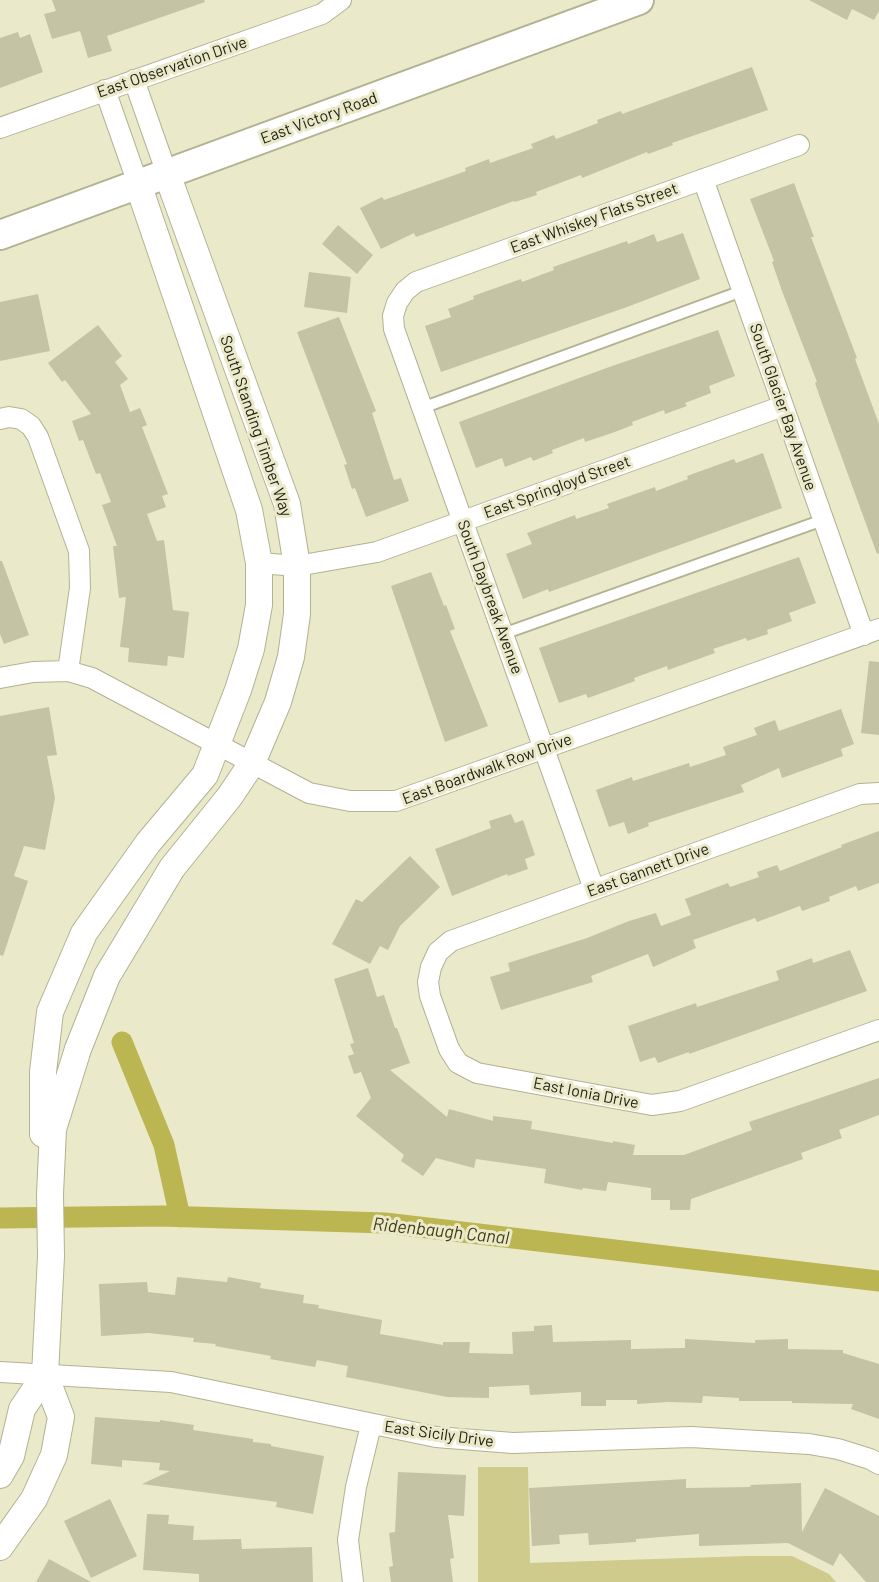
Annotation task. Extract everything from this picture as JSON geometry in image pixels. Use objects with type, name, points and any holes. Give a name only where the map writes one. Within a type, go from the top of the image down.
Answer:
[{"type":"main road","name":"East Victory Road","points":[[0,236],[639,0]]},
{"type":"street","name":"East Observation Drive","points":[[0,128],[322,14],[341,0]]},
{"type":"street","name":"South Standing Timber Way","points":[[0,1547],[34,1499],[54,1455],[61,1418],[45,1375],[51,1246],[50,1194],[53,1129],[78,1049],[107,976],[172,868],[230,796],[252,763],[278,702],[291,657],[297,614],[297,566],[286,504],[134,80]]},
{"type":"street","name":"South Standing Timber Way","points":[[50,1194],[43,1131],[43,1072],[50,1012],[84,933],[148,843],[205,775],[218,745],[251,649],[259,604],[258,563],[249,510],[105,90]]},
{"type":"street","name":"East Whiskey Flats Street","points":[[397,303],[405,291],[416,282],[799,145]]},
{"type":"street","name":"South Glacier Bay Avenue","points":[[703,179],[823,520],[871,632]]},
{"type":"street","name":"South Daybreak Avenue","points":[[397,303],[393,316],[394,329],[594,890]]},
{"type":"street","name":"East Springloyd Street","points":[[258,563],[297,566],[377,552],[783,406]]},
{"type":"street","points":[[0,419],[9,417],[21,419],[31,426],[38,437],[79,551],[80,588],[68,671]]},
{"type":"street","name":"East Boardwalk Row Drive","points":[[0,678],[33,672],[68,671],[93,678],[309,793],[350,801],[396,801],[871,632]]},
{"type":"street","name":"East Gannett Drive","points":[[431,967],[438,952],[451,941],[860,794],[879,793]]},
{"type":"street","name":"East Ionia Drive","points":[[431,967],[428,982],[430,996],[449,1049],[458,1063],[477,1072],[652,1105],[680,1101],[879,1030]]},
{"type":"street","name":"East Sicily Drive","points":[[0,1372],[122,1377],[171,1382],[436,1437],[495,1442],[690,1437],[809,1444],[838,1449],[879,1464]]},
{"type":"street","points":[[0,1475],[11,1456],[22,1409],[45,1375]]},
{"type":"street","points":[[353,1582],[348,1540],[356,1487],[371,1425]]},
{"type":"lane","points":[[422,408],[742,291]]},
{"type":"lane","points":[[503,634],[823,520]]},
{"type":"shaded area","points":[[478,1467],[528,1467],[530,1563],[792,1556],[829,1574],[836,1582],[478,1582]]},
{"type":"building","points":[[52,0],[204,0],[205,2],[107,36],[112,51],[88,58],[80,31],[52,39],[44,14],[56,11]]},
{"type":"building","points":[[809,0],[879,0],[879,11],[874,20],[852,9],[847,20]]},
{"type":"building","points":[[18,32],[20,38],[30,34],[43,72],[0,88],[0,38]]},
{"type":"building","points":[[752,67],[768,110],[672,143],[673,145],[648,154],[647,152],[582,178],[581,175],[536,192],[537,195],[514,201],[416,237],[414,233],[381,249],[360,208],[382,197],[384,200],[466,171],[465,168],[489,159],[490,163],[533,148],[531,144],[554,135],[556,139],[598,123],[597,120],[621,111],[622,114]]},
{"type":"building","points":[[794,183],[814,237],[811,237],[857,358],[855,359],[879,424],[879,553],[877,554],[750,199]]},
{"type":"building","points":[[338,225],[373,255],[357,274],[322,244]]},
{"type":"building","points":[[683,233],[700,279],[441,372],[425,326],[451,317],[448,309],[474,299],[473,296],[521,279],[522,282],[554,270],[553,267],[627,241],[628,244],[654,234],[657,242]]},
{"type":"building","points":[[309,272],[351,277],[347,313],[304,307]]},
{"type":"building","points":[[38,294],[50,351],[0,361],[0,302]]},
{"type":"building","points":[[339,317],[376,411],[372,413],[394,480],[401,478],[409,501],[366,517],[355,488],[352,489],[344,465],[347,464],[297,332]]},
{"type":"building","points":[[98,325],[122,356],[115,362],[128,379],[120,385],[130,412],[140,408],[147,425],[142,427],[168,494],[162,496],[166,507],[147,514],[157,541],[164,540],[173,610],[189,612],[184,658],[168,656],[167,666],[128,662],[129,648],[120,647],[126,597],[119,598],[113,546],[117,546],[102,505],[111,502],[100,473],[96,474],[83,440],[79,441],[72,421],[91,414],[65,380],[62,382],[48,363]]},
{"type":"building","points":[[718,330],[735,376],[709,386],[711,393],[685,403],[687,406],[665,414],[664,410],[632,422],[633,425],[585,442],[584,438],[552,450],[553,453],[533,461],[531,457],[505,467],[502,458],[476,468],[459,422]]},
{"type":"building","points":[[763,453],[782,508],[549,592],[548,589],[523,599],[506,554],[532,544],[527,533],[575,515],[576,519],[609,508],[607,504],[655,487],[656,491],[688,479],[687,476],[734,459],[736,463]]},
{"type":"building","points":[[799,557],[816,603],[789,613],[792,621],[767,630],[768,634],[747,641],[746,638],[713,649],[715,653],[668,670],[667,666],[634,678],[635,681],[588,698],[586,694],[559,703],[539,648]]},
{"type":"building","points":[[0,561],[2,561],[29,635],[4,644],[0,634]]},
{"type":"building","points":[[431,572],[455,629],[450,631],[488,726],[445,742],[391,586]]},
{"type":"building","points":[[869,661],[879,662],[879,735],[861,733]]},
{"type":"building","points":[[49,707],[57,755],[47,756],[55,798],[45,850],[24,846],[14,876],[28,881],[3,956],[0,955],[0,716]]},
{"type":"building","points":[[841,709],[854,744],[841,749],[843,756],[782,778],[779,768],[741,785],[744,792],[648,823],[649,826],[628,834],[624,822],[609,827],[596,790],[632,777],[633,781],[689,763],[690,767],[726,755],[723,747],[757,735],[754,728],[775,720],[779,731]]},
{"type":"building","points":[[511,814],[515,823],[523,820],[535,855],[525,859],[528,869],[508,876],[507,874],[452,896],[435,849],[491,828],[489,821]]},
{"type":"building","points":[[879,831],[879,883],[858,891],[856,886],[829,897],[830,901],[802,911],[800,906],[757,922],[755,918],[693,940],[696,948],[653,967],[648,954],[591,976],[593,982],[501,1010],[490,977],[510,971],[508,963],[656,913],[661,926],[691,915],[685,899],[728,883],[730,887],[759,877],[757,872],[777,865],[780,871]]},
{"type":"building","points":[[410,856],[440,887],[400,926],[388,950],[380,946],[370,964],[332,944],[356,899],[362,902]]},
{"type":"building","points":[[850,950],[867,991],[689,1054],[689,1052],[658,1063],[655,1057],[640,1062],[628,1026],[696,1003],[697,1007],[779,980],[776,971],[812,958],[813,963]]},
{"type":"building","points":[[368,968],[377,997],[384,995],[410,1063],[390,1070],[447,1117],[449,1109],[493,1121],[493,1116],[532,1121],[531,1129],[635,1145],[633,1155],[684,1155],[752,1130],[749,1122],[879,1078],[879,1115],[839,1130],[842,1138],[801,1153],[803,1159],[691,1199],[690,1210],[670,1210],[670,1200],[651,1200],[651,1188],[608,1182],[606,1191],[583,1188],[582,1190],[544,1183],[546,1169],[476,1159],[474,1168],[436,1158],[423,1176],[401,1161],[404,1155],[356,1116],[371,1098],[361,1072],[354,1074],[348,1056],[354,1054],[350,1044],[354,1043],[334,979]]},
{"type":"building","points":[[177,1277],[227,1282],[228,1277],[261,1283],[260,1288],[304,1295],[303,1303],[319,1305],[318,1308],[382,1320],[380,1334],[443,1345],[443,1342],[470,1342],[469,1353],[513,1354],[512,1332],[534,1331],[534,1326],[552,1325],[553,1342],[631,1340],[631,1349],[685,1348],[685,1339],[755,1343],[755,1340],[788,1339],[788,1349],[843,1350],[843,1353],[879,1364],[879,1419],[851,1409],[853,1404],[739,1401],[739,1398],[703,1396],[702,1403],[637,1404],[637,1400],[606,1400],[606,1406],[581,1406],[581,1392],[530,1395],[529,1385],[489,1387],[489,1398],[447,1397],[346,1377],[348,1366],[317,1360],[315,1367],[270,1359],[271,1356],[215,1346],[216,1344],[193,1342],[194,1338],[149,1333],[101,1336],[99,1284],[147,1282],[148,1292],[175,1295]]},
{"type":"building","points":[[95,1417],[160,1422],[160,1420],[194,1425],[193,1430],[253,1439],[253,1442],[324,1456],[313,1514],[276,1507],[277,1502],[142,1484],[170,1471],[159,1470],[160,1463],[122,1460],[122,1467],[91,1464]]},
{"type":"building","points":[[398,1472],[466,1475],[464,1516],[448,1515],[454,1558],[450,1559],[453,1582],[391,1582],[389,1567],[393,1566],[389,1533],[395,1532]]},
{"type":"building","points":[[686,1479],[686,1488],[751,1487],[750,1485],[801,1483],[802,1532],[825,1488],[879,1516],[879,1582],[866,1582],[840,1553],[833,1566],[788,1543],[699,1546],[699,1534],[589,1545],[588,1533],[559,1535],[560,1544],[532,1546],[529,1488]]},
{"type":"building","points":[[110,1499],[137,1556],[91,1578],[64,1521]]},
{"type":"building","points":[[147,1514],[169,1515],[168,1524],[194,1526],[193,1540],[241,1539],[242,1549],[312,1547],[313,1582],[199,1582],[199,1574],[143,1570]]},
{"type":"building","points":[[49,1559],[91,1582],[36,1582]]},
{"type":"waterway","points":[[122,1042],[164,1145],[180,1217]]},
{"type":"waterway","name":"Ridenbaugh Canal","points":[[0,1218],[161,1216],[385,1223],[879,1281]]}]
